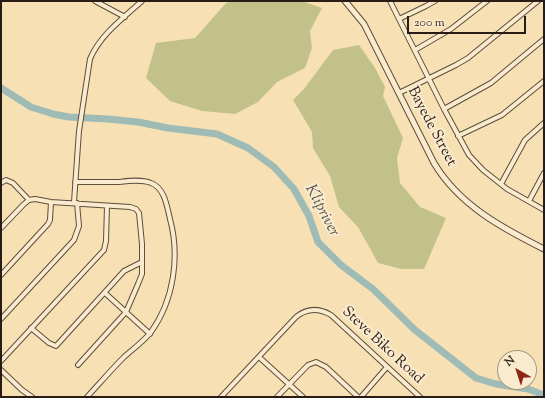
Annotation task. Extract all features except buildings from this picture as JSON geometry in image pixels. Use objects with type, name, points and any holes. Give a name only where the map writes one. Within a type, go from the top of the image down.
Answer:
[{"type":"street","points":[[95,1],[125,17]]},
{"type":"street","points":[[1,319],[74,240],[79,226],[75,182],[79,131],[90,59],[95,48],[102,39],[142,1]]},
{"type":"street","name":"Bayede Street","points":[[346,1],[364,24],[434,163],[446,181],[486,217],[516,235],[544,249]]},
{"type":"street","points":[[390,1],[465,149],[483,170],[501,184],[544,210]]},
{"type":"street","points":[[399,19],[435,1]]},
{"type":"street","points":[[415,50],[451,29],[487,1]]},
{"type":"street","points":[[399,93],[468,58],[538,1]]},
{"type":"street","points":[[444,109],[491,83],[544,39]]},
{"type":"street","points":[[458,136],[502,115],[544,81]]},
{"type":"street","points":[[501,184],[526,140],[544,123]]},
{"type":"street","points":[[529,201],[544,173]]},
{"type":"street","points":[[1,183],[6,180],[11,182],[29,200]]},
{"type":"street","points":[[75,182],[131,181],[149,182],[155,185],[165,200],[174,236],[174,270],[171,288],[150,334],[123,358],[87,397]]},
{"type":"street","points":[[1,228],[18,209],[29,200],[40,199],[51,202],[76,202],[107,206],[130,206],[136,209],[139,213],[141,220],[142,274],[126,312],[78,365]]},
{"type":"street","points":[[1,275],[48,224],[50,220],[51,202]]},
{"type":"street","points":[[1,360],[104,250],[106,240],[107,206]]},
{"type":"street","points":[[31,328],[49,343],[56,346],[124,271],[142,262]]},
{"type":"street","points":[[105,293],[150,334]]},
{"type":"street","name":"Steve Biko Road","points":[[221,397],[296,317],[307,311],[316,310],[324,311],[331,315],[420,397]]},
{"type":"street","points":[[259,357],[303,397]]},
{"type":"street","points":[[277,397],[308,365],[314,362],[319,362],[358,397]]},
{"type":"street","points":[[361,397],[387,367]]},
{"type":"street","points":[[1,370],[29,396]]},
{"type":"shaded area","points":[[233,1],[302,1],[322,8],[310,31],[312,48],[305,68],[277,82],[258,102],[235,114],[202,111],[170,101],[146,78],[156,43],[195,38],[226,3]]},
{"type":"shaded area","points":[[359,45],[375,68],[385,87],[383,96],[403,138],[397,158],[400,183],[420,207],[446,218],[424,269],[401,269],[378,263],[358,227],[339,207],[330,176],[313,148],[312,132],[293,100],[304,89],[333,50]]},
{"type":"waterway","name":"Klipriver","points":[[1,88],[31,107],[53,114],[69,117],[138,122],[168,128],[217,134],[248,148],[274,167],[294,189],[309,216],[318,242],[341,265],[373,289],[415,330],[476,378],[496,384],[528,389],[544,395]]}]
